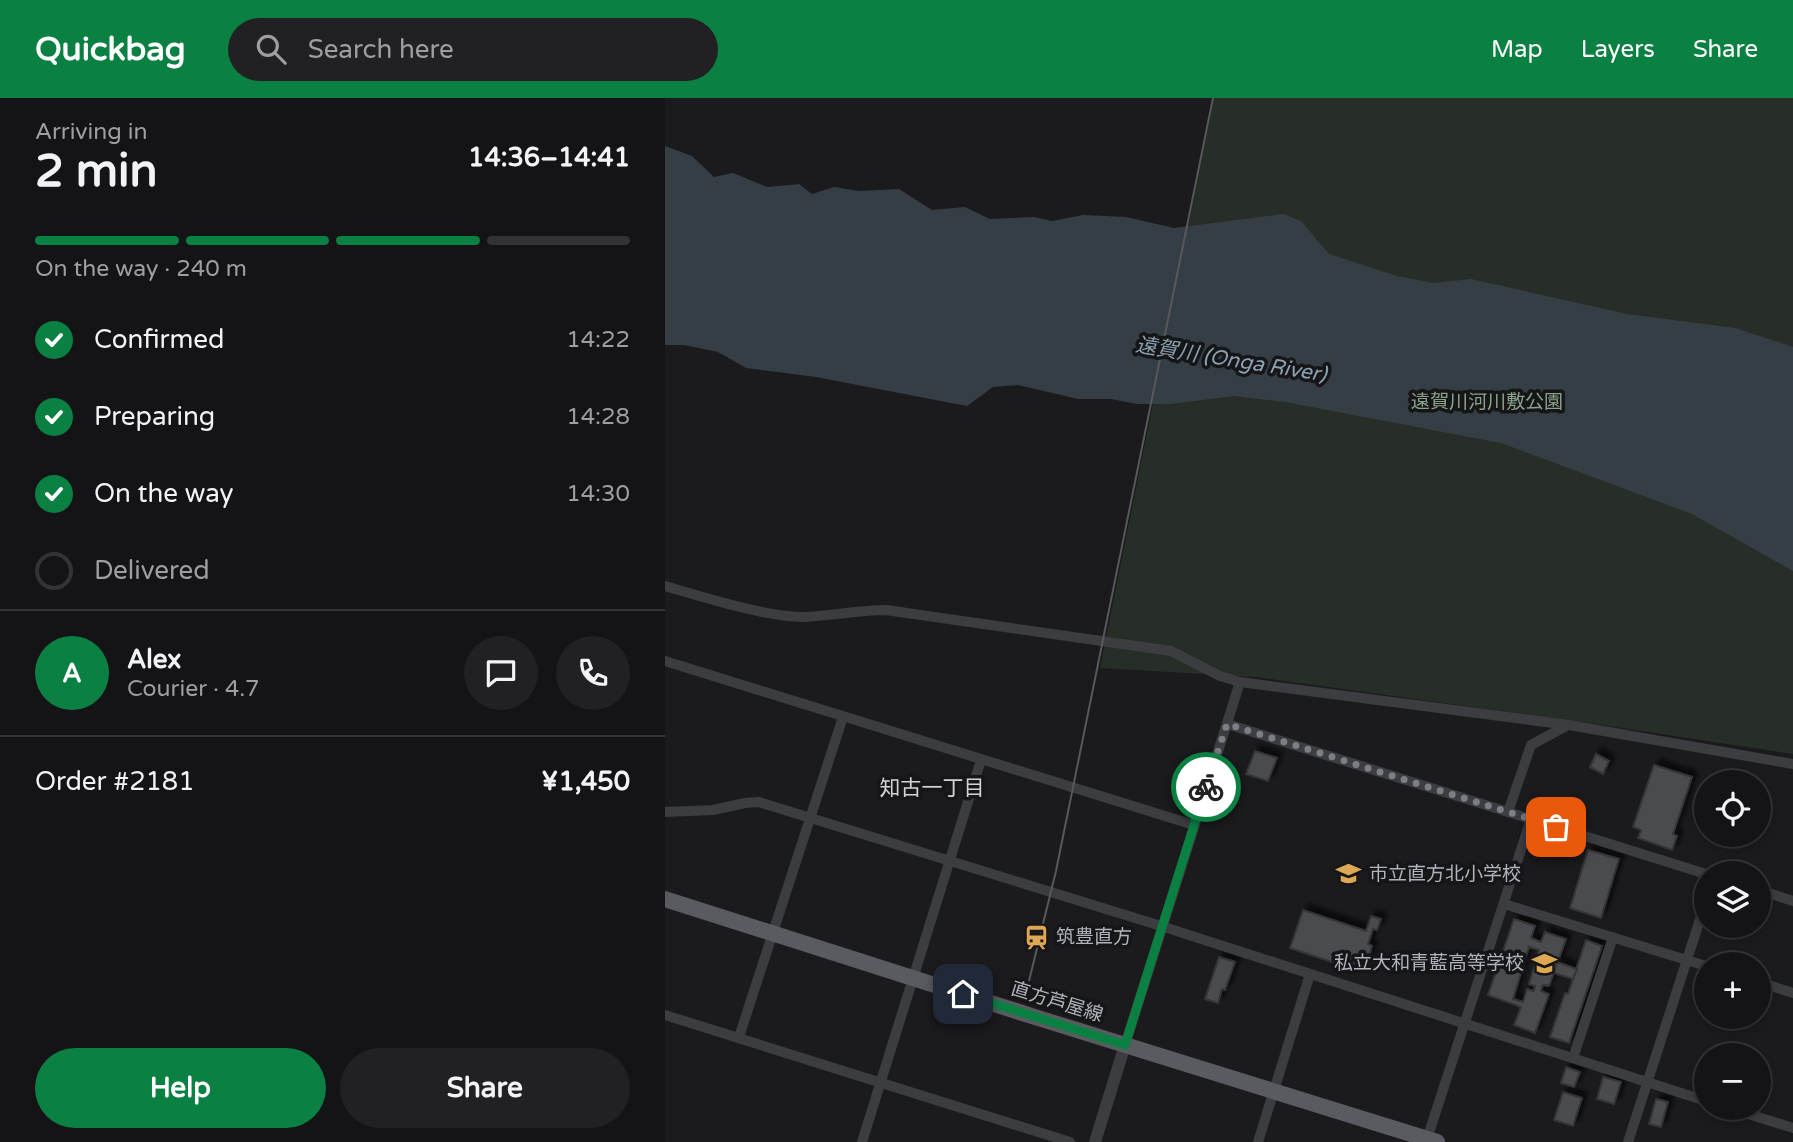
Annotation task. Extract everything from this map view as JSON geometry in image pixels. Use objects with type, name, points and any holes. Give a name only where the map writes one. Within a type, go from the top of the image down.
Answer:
[{"type":"main road","name":"直方芦屋線","points":[[665,899],[1430,1141]]},
{"type":"street","points":[[665,586],[782,615],[806,617],[886,610],[1171,651],[1220,676],[1240,682],[1569,725],[1793,764]]},
{"type":"street","points":[[665,661],[1193,825]]},
{"type":"street","points":[[1095,1142],[1240,682]]},
{"type":"street","points":[[739,1037],[843,717]]},
{"type":"street","points":[[1227,724],[1694,870]]},
{"type":"street","points":[[1508,812],[1531,745],[1569,725]]},
{"type":"street","points":[[862,1142],[981,760]]},
{"type":"street","points":[[665,812],[713,810],[759,802],[1161,926],[1694,1097]]},
{"type":"street","points":[[1430,1141],[1465,1022],[1531,819]]},
{"type":"street","points":[[1771,894],[1793,901]]},
{"type":"street","points":[[1504,904],[1694,962]]},
{"type":"street","points":[[1573,1058],[1613,937]]},
{"type":"street","points":[[1629,1142],[1695,938]]},
{"type":"street","points":[[1258,1142],[1310,974]]},
{"type":"street","points":[[1771,986],[1793,993]]},
{"type":"street","points":[[665,1015],[1070,1142]]},
{"type":"street","points":[[1767,1120],[1793,1128]]},
{"type":"green space","name":"遠賀川河川敷公園","points":[[1214,98],[1793,98],[1793,754],[1256,677],[1100,668]]},
{"type":"water","name":"遠賀川 (Onga River)","points":[[665,146],[692,156],[714,177],[733,173],[767,187],[799,184],[812,194],[834,187],[859,191],[899,189],[932,210],[965,207],[990,219],[1034,217],[1052,221],[1083,215],[1126,217],[1174,228],[1283,214],[1301,221],[1329,254],[1397,276],[1433,283],[1471,279],[1627,314],[1735,328],[1793,347],[1793,571],[1692,514],[1501,443],[1285,402],[1234,396],[1170,404],[1137,404],[1111,399],[1078,399],[1018,385],[993,387],[967,406],[816,377],[746,368],[718,352],[684,345],[665,345]]},
{"type":"building","points":[[1255,751],[1277,758],[1268,781],[1246,774]]},
{"type":"building","points":[[1596,754],[1609,761],[1603,774],[1590,767]]},
{"type":"building","points":[[1654,765],[1692,777],[1673,834],[1677,836],[1672,850],[1638,838],[1641,830],[1633,827]]},
{"type":"building","points":[[1588,850],[1619,859],[1601,918],[1570,908]]},
{"type":"building","points":[[1303,910],[1366,931],[1371,916],[1381,919],[1377,930],[1373,929],[1368,944],[1372,946],[1368,960],[1363,958],[1359,971],[1290,948]]},
{"type":"building","points":[[1514,919],[1535,926],[1531,938],[1541,942],[1545,932],[1566,939],[1549,986],[1543,985],[1541,991],[1549,994],[1535,1033],[1514,1025],[1521,1007],[1488,995]],"holes":[[[1529,947],[1539,950],[1529,984],[1535,986],[1534,991],[1527,989],[1523,1002],[1513,999]]]},
{"type":"building","points":[[1586,940],[1602,946],[1569,1043],[1550,1037]]},
{"type":"building","points":[[1219,957],[1235,962],[1218,1003],[1205,999]]},
{"type":"building","points":[[1557,962],[1577,969],[1573,979],[1554,973]]},
{"type":"building","points":[[1566,1067],[1580,1072],[1574,1087],[1561,1083]]},
{"type":"building","points":[[1603,1077],[1621,1082],[1614,1104],[1597,1099]]},
{"type":"building","points":[[1563,1092],[1582,1098],[1573,1126],[1554,1120]]},
{"type":"building","points":[[1656,1099],[1668,1102],[1661,1127],[1649,1124]]},
{"type":"tram line","points":[[1027,989],[1056,871],[1213,98]]},
{"type":"way so far","points":[[1206,787],[1227,724],[1556,827]]},
{"type":"place","name":"市立直方北小学校","points":[[1349,874]]},
{"type":"place","name":"筑豊直方","points":[[1036,937]]},
{"type":"place","name":"私立大和青藍高等学校","points":[[1544,963]]},
{"type":"district","name":"知古一丁目","points":[[932,788]]},
{"type":"route","points":[[963,994],[1125,1045],[1206,787]]}]
